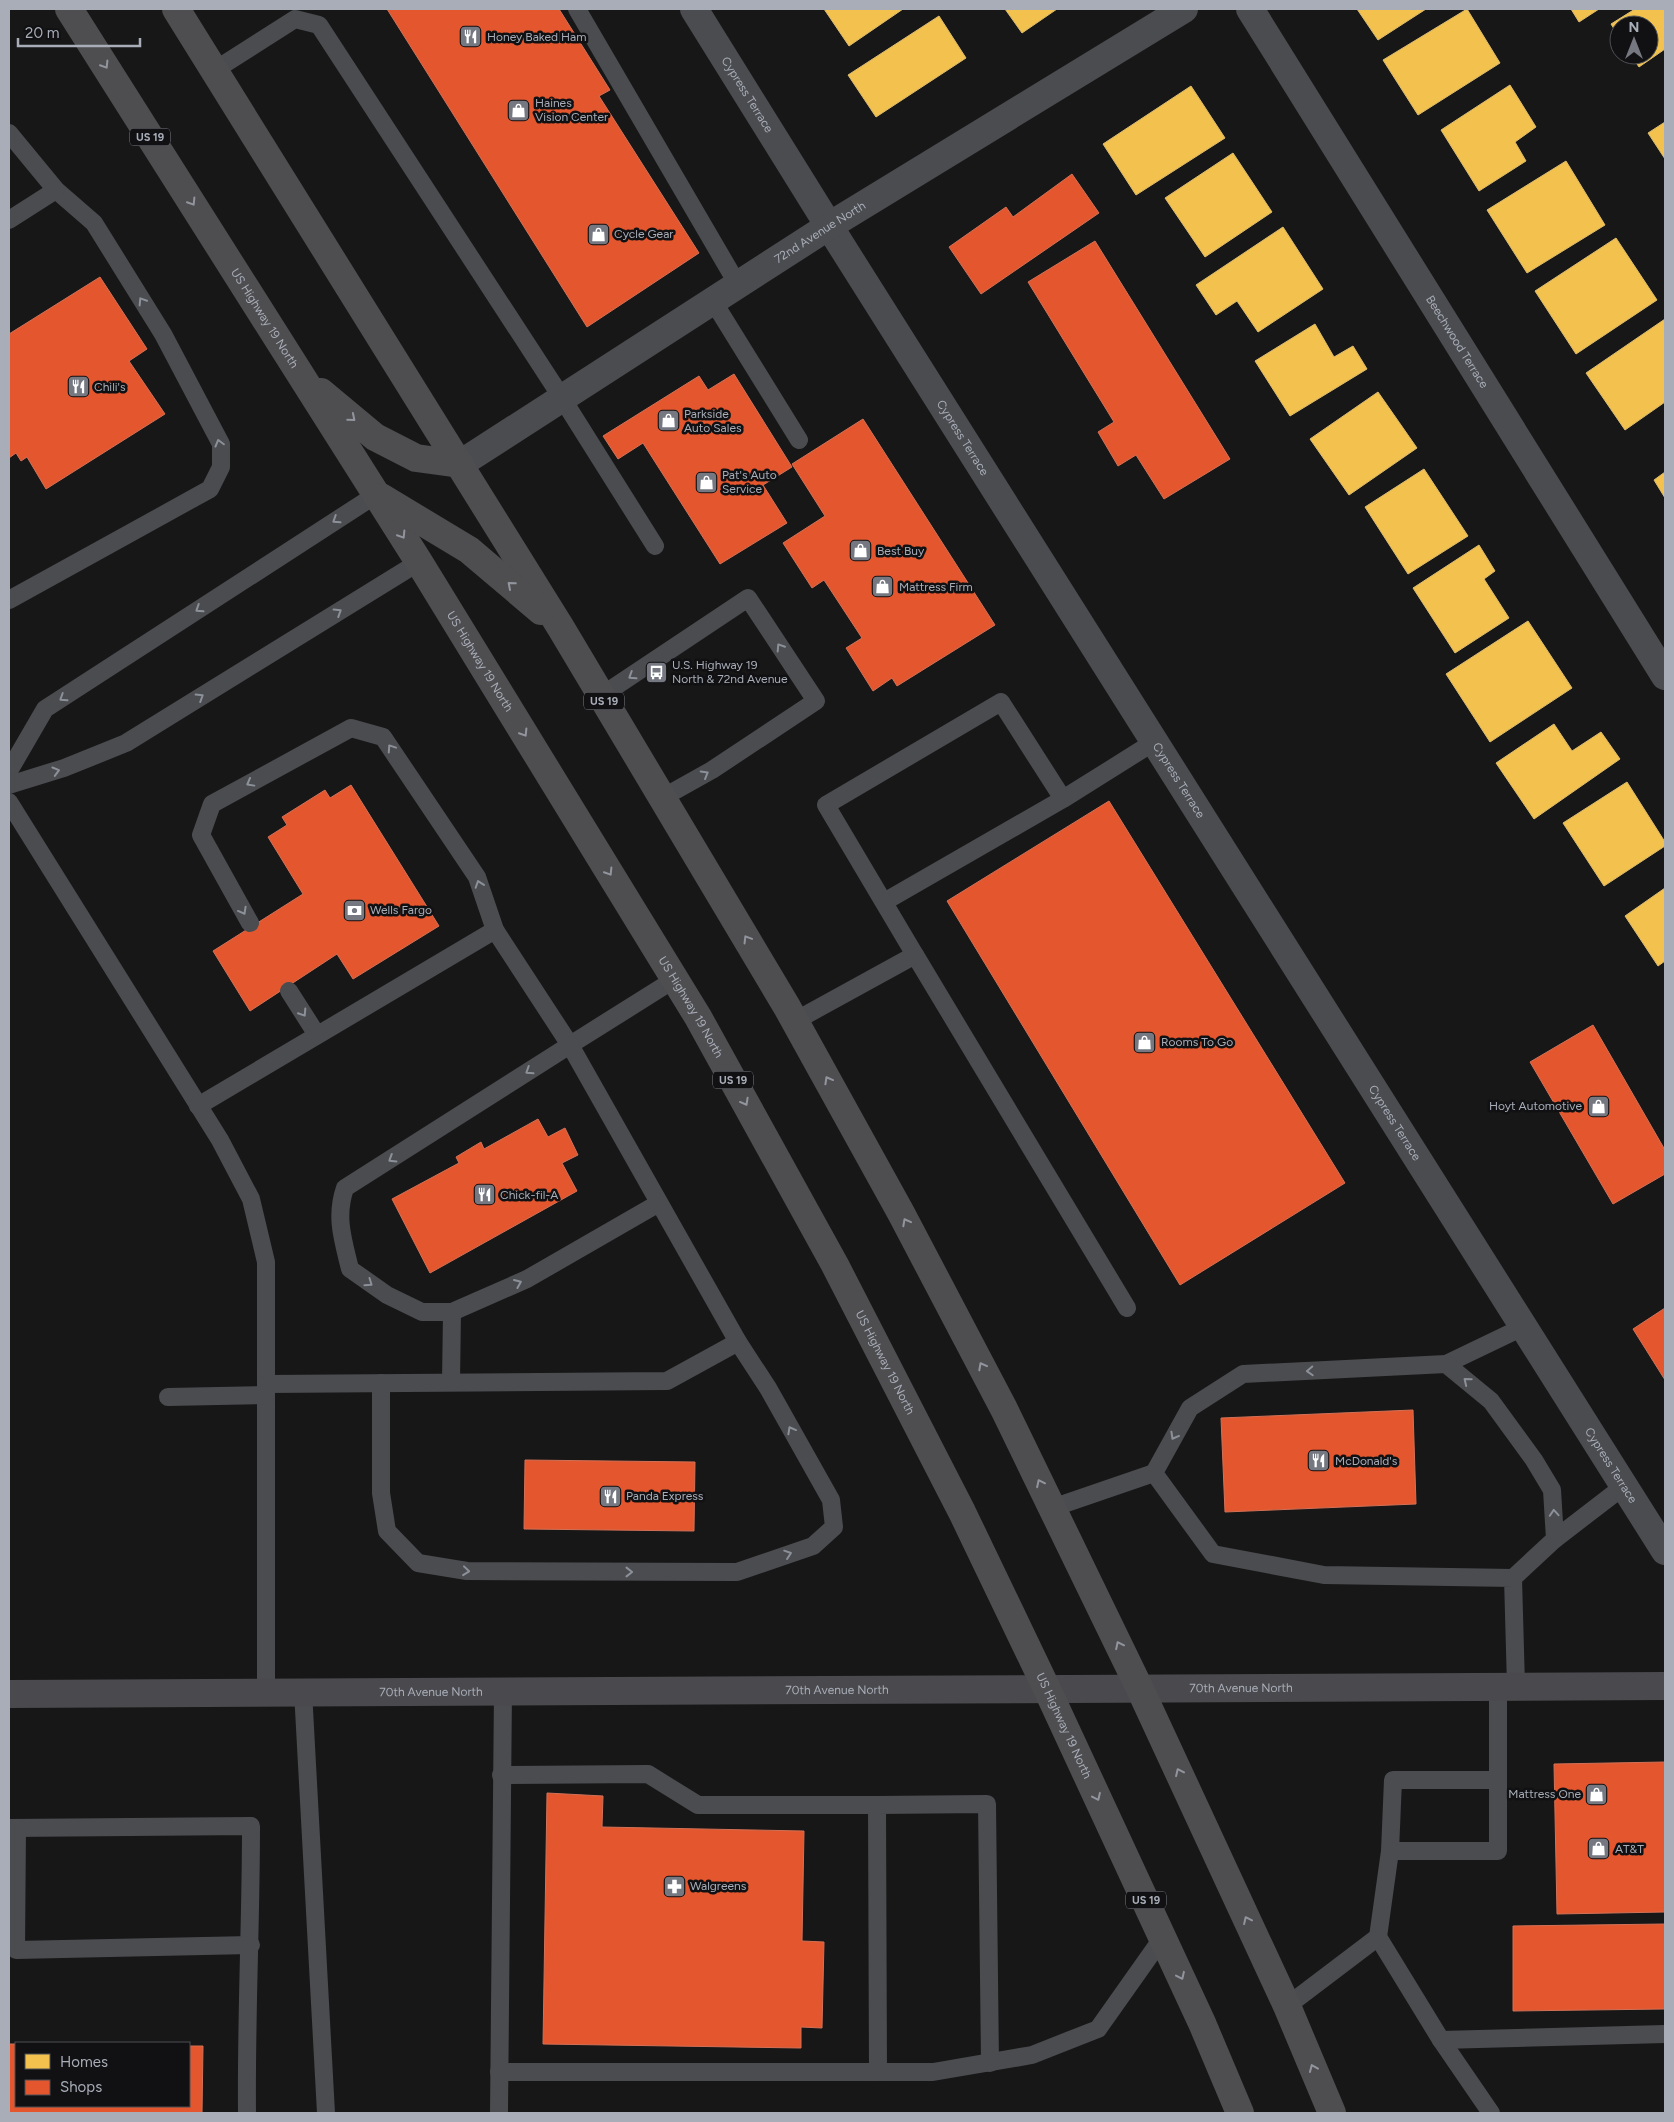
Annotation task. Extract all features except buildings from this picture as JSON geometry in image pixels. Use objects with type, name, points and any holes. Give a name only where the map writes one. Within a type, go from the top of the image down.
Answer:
[{"type":"highway","name":"US Highway 19 North","points":[[69,9],[377,494],[698,1017],[835,1265],[962,1512],[1163,1937],[1240,2113]]},
{"type":"highway","name":"US 19","points":[[176,9],[561,628],[795,1021],[919,1247],[1004,1409],[1140,1689],[1287,2006],[1332,2113]]},
{"type":"highway","points":[[301,375],[375,437],[416,458],[460,464]]},
{"type":"highway","points":[[377,494],[469,550],[561,628]]},
{"type":"street","name":"Cypress Terrace","points":[[694,9],[1665,1551]]},
{"type":"street","name":"72nd Avenue North","points":[[460,464],[829,226],[1184,9]]},
{"type":"street","name":"Beechwood Terrace","points":[[1250,9],[1665,676]]},
{"type":"street","name":"70th Avenue North","points":[[9,1694],[266,1691],[1665,1686]]},
{"type":"lane","points":[[576,9],[738,285]]},
{"type":"lane","points":[[215,70],[295,19],[319,25],[562,398],[655,546]]},
{"type":"lane","points":[[9,133],[56,190],[94,223],[163,334],[221,444],[221,467],[210,489],[9,600]]},
{"type":"lane","points":[[9,220],[56,190]]},
{"type":"lane","points":[[713,301],[800,440]]},
{"type":"lane","points":[[9,772],[45,710],[377,494]]},
{"type":"lane","points":[[9,785],[64,768],[126,743],[419,562]]},
{"type":"lane","points":[[601,696],[748,598],[816,701],[712,770],[662,798]]},
{"type":"lane","points":[[1063,799],[1001,702],[826,805],[914,955],[1127,1308]]},
{"type":"lane","points":[[250,923],[201,835],[212,804],[351,728],[383,737],[477,877],[495,930],[570,1045],[738,1342],[768,1388],[831,1500],[834,1527],[813,1546],[737,1572],[467,1571],[418,1563],[388,1532],[381,1493],[381,1383]]},
{"type":"lane","points":[[884,902],[1063,799],[1154,742]]},
{"type":"lane","points":[[9,802],[220,1140],[251,1199],[266,1262],[266,1691]]},
{"type":"lane","points":[[198,1106],[495,930]]},
{"type":"lane","points":[[795,1021],[914,955]]},
{"type":"lane","points":[[659,1203],[527,1279],[452,1312],[422,1312],[387,1295],[350,1269],[340,1230],[340,1204],[345,1188],[675,978]]},
{"type":"lane","points":[[289,991],[317,1035]]},
{"type":"lane","points":[[451,1382],[452,1312]]},
{"type":"lane","points":[[1052,1508],[1154,1472],[1190,1408],[1243,1374],[1446,1364],[1523,1327]]},
{"type":"lane","points":[[168,1397],[266,1389],[381,1383],[667,1381],[738,1342]]},
{"type":"lane","points":[[1446,1364],[1491,1401],[1534,1460],[1552,1490],[1556,1539]]},
{"type":"lane","points":[[1154,1472],[1213,1554],[1324,1575],[1513,1578],[1556,1539],[1624,1486]]},
{"type":"lane","points":[[1390,1851],[1498,1851],[1498,1780],[1507,1686],[1513,1578]]},
{"type":"lane","points":[[303,1691],[326,2113]]},
{"type":"lane","points":[[499,2113],[503,1691]]},
{"type":"lane","points":[[501,1775],[648,1774],[698,1805],[987,1804],[990,2063]]},
{"type":"lane","points":[[1491,2113],[1441,2040],[1378,1937],[1390,1851],[1393,1780],[1498,1780]]},
{"type":"lane","points":[[877,1804],[878,2072]]},
{"type":"lane","points":[[247,2113],[246,2038],[251,1945],[251,1826],[13,1828],[16,1950],[251,1945]]},
{"type":"lane","points":[[500,2072],[933,2072],[1032,2055],[1098,2029],[1163,1937]]},
{"type":"lane","points":[[1287,2006],[1378,1937]]},
{"type":"lane","points":[[1441,2040],[1665,2034]]},
{"type":"place","name":"Honey Baked Ham","points":[[471,37]]},
{"type":"place","name":"Haines Vision Center","points":[[519,110]]},
{"type":"place","name":"Cycle Gear","points":[[598,234]]},
{"type":"place","name":"Chili's","points":[[78,387]]},
{"type":"place","name":"Parkside Auto Sales","points":[[668,421]]},
{"type":"place","name":"Pat's Auto Service","points":[[706,482]]},
{"type":"place","name":"Best Buy","points":[[861,551]]},
{"type":"place","name":"Mattress Firm","points":[[883,587]]},
{"type":"place","name":"U.S. Highway 19 North & 72nd Avenue","points":[[656,672]]},
{"type":"place","name":"Wells Fargo","points":[[354,910]]},
{"type":"place","name":"Rooms To Go","points":[[1145,1042]]},
{"type":"place","name":"Hoyt Automotive","points":[[1598,1106]]},
{"type":"place","name":"Chick-fil-A","points":[[484,1195]]},
{"type":"place","name":"McDonald's","points":[[1319,1461]]},
{"type":"place","name":"Panda Express","points":[[610,1496]]},
{"type":"place","name":"Mattress One","points":[[1597,1794]]},
{"type":"place","name":"AT&T","points":[[1599,1849]]},
{"type":"place","name":"Walgreens","points":[[674,1886]]}]
